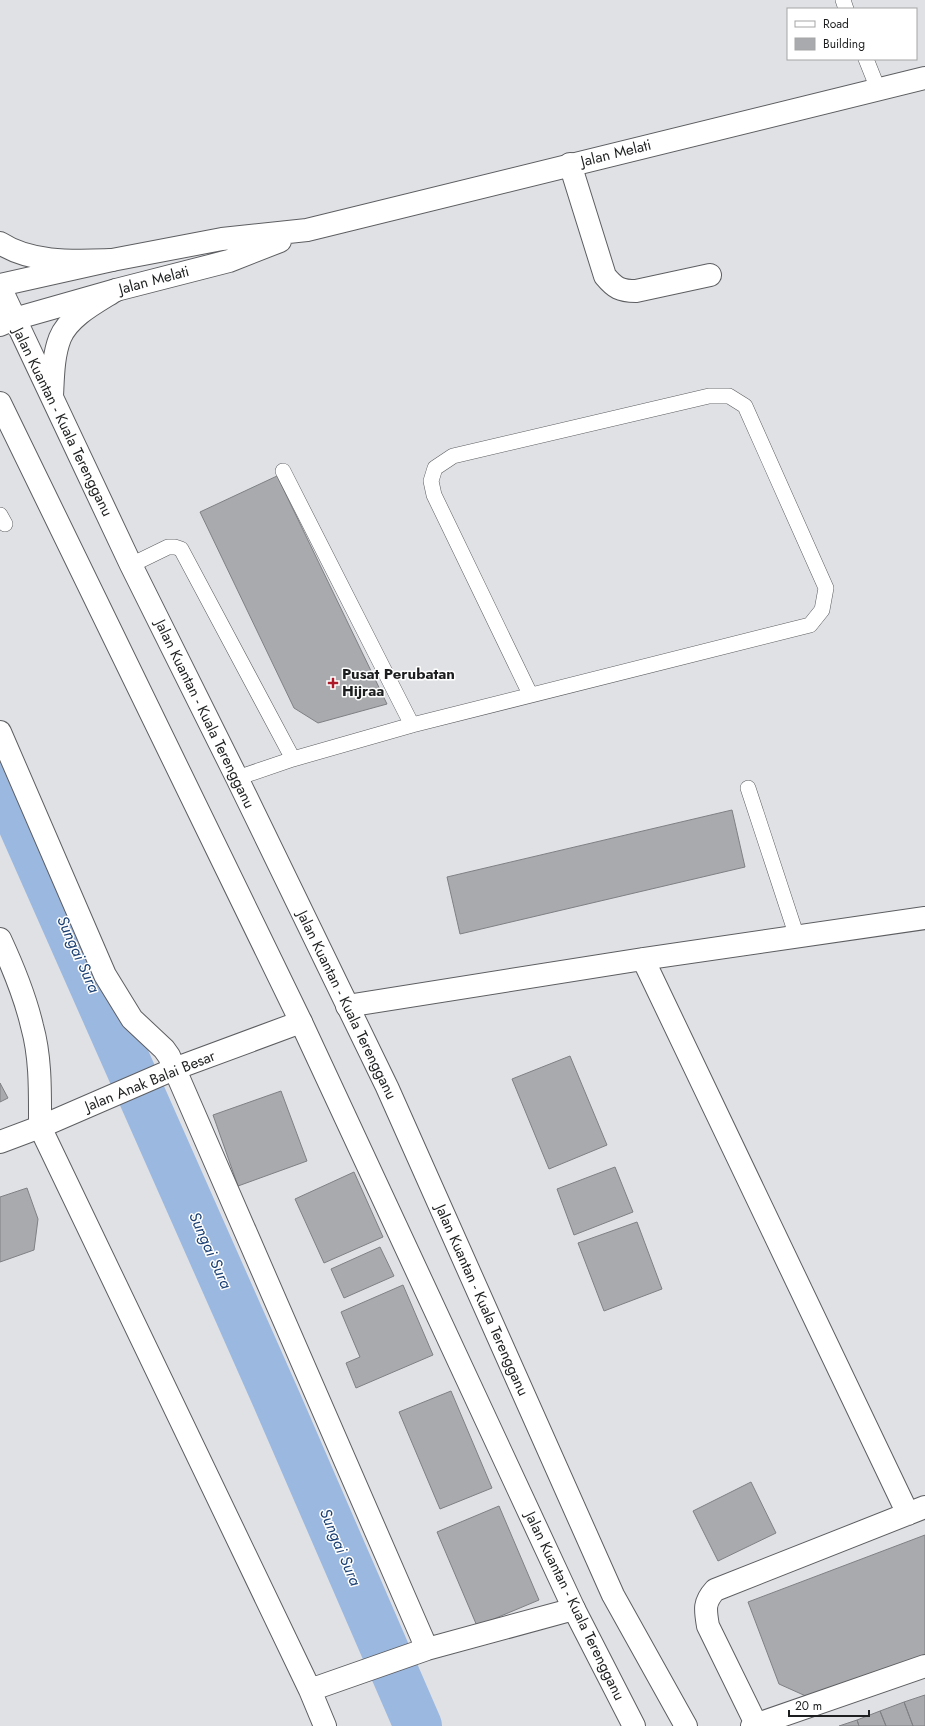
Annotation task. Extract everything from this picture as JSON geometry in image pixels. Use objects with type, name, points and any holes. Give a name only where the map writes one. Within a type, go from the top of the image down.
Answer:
[{"type":"main road","name":"Jalan Melati","points":[[0,286],[112,260],[222,240],[307,230],[570,164],[925,78]]},
{"type":"main road","points":[[570,164],[605,276],[614,286],[624,291],[636,291],[710,275]]},
{"type":"main road","name":"Jalan Melati","points":[[7,322],[116,290],[229,261],[307,230]]},
{"type":"main road","points":[[0,244],[18,252],[39,257],[74,261],[112,260]]},
{"type":"main road","name":"Jalan Kuantan - Kuala Terengganu","points":[[0,286],[7,322],[52,397],[131,565],[237,778],[387,1087],[613,1595],[686,1726]]},
{"type":"main road","points":[[52,397],[54,364],[61,337],[72,321],[88,308],[116,290]]},
{"type":"main road","name":"Jalan Kuantan - Kuala Terengganu","points":[[0,403],[301,1022],[574,1609],[634,1726]]},
{"type":"main road","points":[[0,732],[105,975],[132,1019],[151,1036],[169,1056],[167,1072],[421,1652]]},
{"type":"main road","points":[[347,1006],[643,959],[925,918]]},
{"type":"main road","points":[[0,939],[13,967],[33,1026],[39,1075],[40,1127],[310,1690],[325,1726]]},
{"type":"main road","points":[[643,959],[917,1510],[715,1590],[707,1599],[705,1613],[708,1626],[755,1726],[925,1666]]},
{"type":"main road","name":"Jalan Anak Balai Besar","points":[[0,1142],[40,1127],[167,1072],[301,1022]]},
{"type":"main road","points":[[310,1690],[421,1652],[574,1609]]},
{"type":"lane","points":[[866,60],[878,89]]},
{"type":"lane","points":[[237,778],[293,759],[412,725],[530,694],[810,625],[822,610],[826,588],[746,406],[728,396],[709,396],[453,456],[435,468],[431,481],[434,495],[530,694]]},
{"type":"lane","points":[[283,471],[412,725]]},
{"type":"lane","points":[[131,565],[168,548],[175,547],[181,549],[293,759]]},
{"type":"lane","points":[[748,788],[797,937]]},
{"type":"building","points":[[277,476],[387,704],[318,723],[294,708],[200,512]]},
{"type":"building","points":[[732,810],[745,867],[460,934],[447,877]]},
{"type":"building","points":[[570,1056],[607,1145],[549,1169],[512,1079]]},
{"type":"building","points":[[0,1083],[8,1098],[0,1102]]},
{"type":"building","points":[[281,1091],[307,1161],[238,1186],[213,1115]]},
{"type":"building","points":[[615,1167],[633,1212],[574,1235],[557,1189]]},
{"type":"building","points":[[354,1172],[383,1237],[324,1263],[295,1199]]},
{"type":"building","points":[[27,1188],[38,1219],[34,1250],[0,1262],[0,1197]]},
{"type":"building","points":[[637,1222],[662,1289],[604,1311],[578,1243]]},
{"type":"building","points":[[380,1247],[394,1276],[344,1298],[331,1269]]},
{"type":"building","points":[[403,1285],[433,1355],[356,1388],[346,1363],[360,1357],[341,1312]]},
{"type":"building","points":[[451,1391],[492,1488],[440,1509],[399,1412]]},
{"type":"building","points":[[751,1482],[776,1533],[718,1561],[693,1511]]},
{"type":"building","points":[[499,1506],[539,1600],[477,1626],[437,1532]]},
{"type":"building","points":[[925,1535],[925,1656],[808,1697],[779,1684],[748,1602]]},
{"type":"building","points":[[925,1695],[925,1726],[913,1726],[904,1702]]},
{"type":"building","points":[[904,1702],[913,1726],[886,1726],[880,1711]]},
{"type":"building","points":[[880,1711],[886,1726],[859,1726],[857,1720]]},
{"type":"building","points":[[857,1720],[859,1726],[839,1726]]},
{"type":"waterway","name":"Sungai Sura","points":[[0,775],[278,1403],[418,1726]]},
{"type":"place","name":"Pusat Perubatan Hijraa","points":[[333,683]]}]
